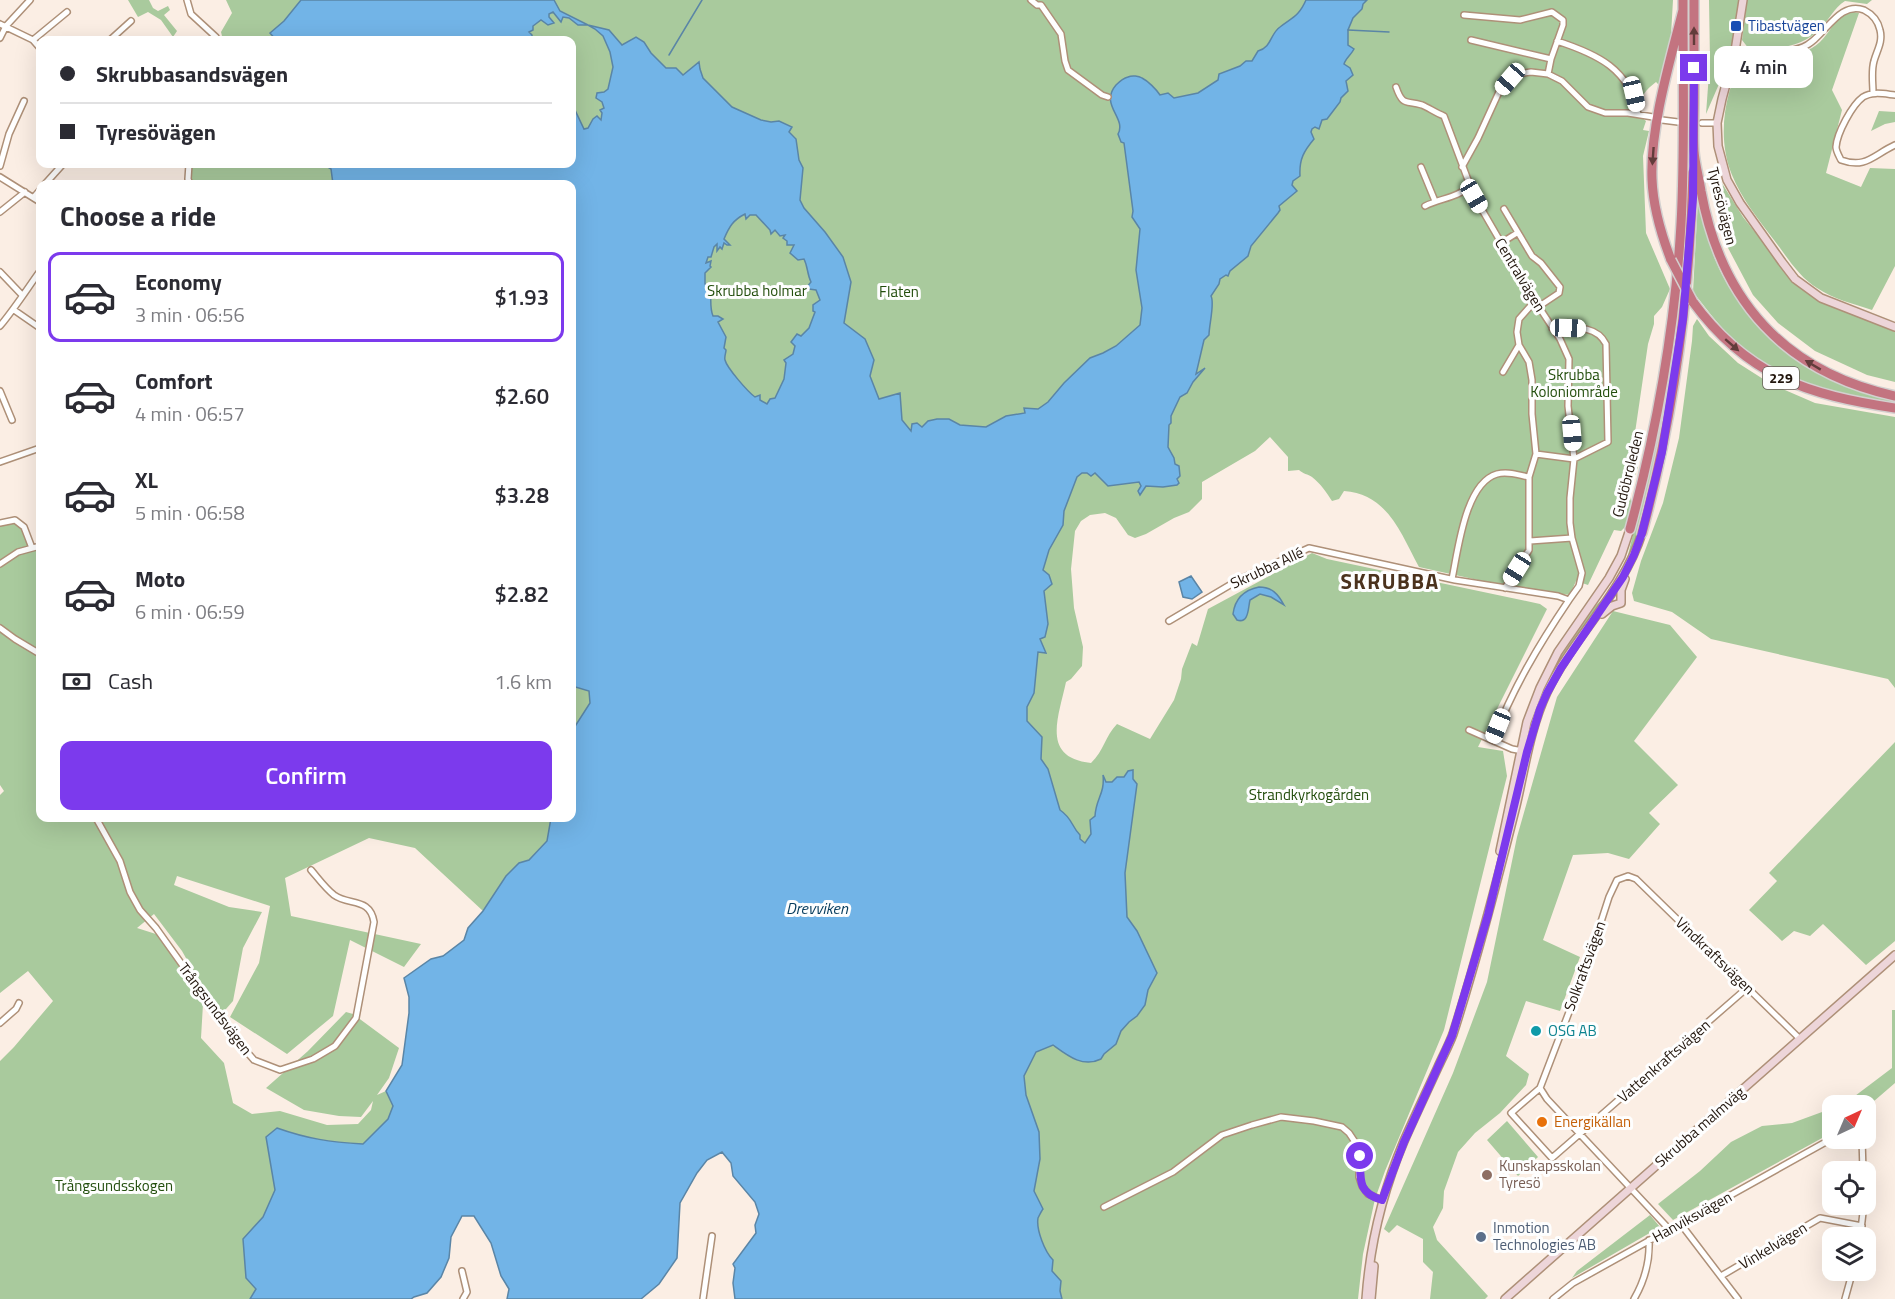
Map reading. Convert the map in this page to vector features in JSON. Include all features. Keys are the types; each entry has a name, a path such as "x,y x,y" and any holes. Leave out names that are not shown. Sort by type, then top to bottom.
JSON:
{"highway":[{"name":"Tyresövägen","path":"1694,0 1694,152 1704,208 1725,270 1751,311 1780,341 1812,364 1846,382 1895,396"},
{"name":"Gudöbroleden","path":"1630,529 1656,422 1666,367 1675,294 1683,169 1683,5"},
{"name":"229","path":"1683,5 1659,113 1653,151 1652,178 1659,228 1671,260 1693,302 1713,327 1739,351 1779,377 1809,390 1895,408"},
{"name":"Gudöbroleden","path":"1642,533 1662,452 1679,352 1689,259 1694,152"}],"main road":[{"path":"1743,0 1735,51 1717,123 1718,146 1727,180 1740,203 1788,271 1804,286 1821,298 1895,327"},
{"name":"Gudöbroleden","path":"1366,1299 1372,1244 1382,1200 1404,1142 1452,1036 1488,915 1524,752 1527,722 1540,688 1558,652 1602,590 1618,562 1630,529"},
{"name":"Gudöbroleden","path":"1524,752 1547,693 1561,668 1611,596 1634,555 1642,533"},
{"path":"1621,603 1621,590 1634,555"},
{"path":"1618,562 1609,587 1611,596 1621,603"},
{"path":"1592,624 1608,609 1621,603"},
{"name":"Skrubba malmväg","path":"1505,1299 1895,955"},
{"name":"Gudöbroleden","path":"1371,1299 1382,1200"}],"street":[{"path":"0,38 3,25 30,0"},
{"path":"187,0 191,14 215,36"},
{"path":"1032,0 1036,5 1041,5 1061,34 1068,70 1108,97"},
{"path":"1735,51 1773,54 1804,46 1816,39 1841,10 1859,7 1874,17 1880,28 1880,46 1874,61 1873,93"},
{"path":"38,36 68,12"},
{"path":"1464,15 1520,20 1552,12 1563,20 1563,25 1548,74"},
{"path":"114,36 131,21"},
{"path":"3,25 36,43"},
{"path":"1471,40 1551,59"},
{"path":"1557,41 1582,49 1616,71 1634,94 1638,114"},
{"path":"1462,167 1499,92 1510,79 1518,74 1531,72 1548,74 1562,81 1588,107 1605,113 1653,117"},
{"name":"Centralvägen","path":"1396,87 1400,97 1407,104 1423,105 1444,116 1470,186 1536,304 1560,339 1569,359 1569,405 1574,459 1570,498 1572,538 1582,573 1579,586 1569,600"},
{"path":"1895,96 1873,93 1863,97 1850,111 1840,132 1836,148 1841,160 1851,164 1862,164 1895,145"},
{"path":"0,166 9,134 24,101"},
{"path":"1662,120 1678,122"},
{"path":"1702,123 1717,123"},
{"path":"1421,167 1435,201"},
{"path":"49,180 59,168"},
{"path":"0,177 34,197 36,195"},
{"path":"1425,206 1456,196 1470,186"},
{"path":"0,212 25,192"},
{"path":"1504,208 1532,256 1541,263 1560,287 1559,293 1536,304 1519,319 1517,332 1519,345 1529,362 1532,380 1532,414 1536,454 1529,477 1529,550 1505,588"},
{"path":"1501,243 1517,233"},
{"path":"0,272 22,295"},
{"path":"0,326 14,310 36,276"},
{"path":"14,310 36,325"},
{"path":"1536,454 1574,459 1608,442 1606,344 1598,333 1590,329 1552,328"},
{"path":"1503,372 1519,345"},
{"path":"0,391 12,420"},
{"path":"0,462 36,449"},
{"path":"1452,579 1466,518 1478,487 1496,474 1510,473 1529,477"},
{"path":"0,523 15,520 24,527 32,548"},
{"path":"1530,541 1572,538"},
{"path":"0,564 18,552 36,547"},
{"name":"Skrubba Allé","path":"1168,621 1240,579 1309,548 1452,579 1558,596 1569,600"},
{"path":"1493,740 1516,687 1539,644 1569,600"},
{"path":"0,628 36,652"},
{"path":"1469,730 1524,752"},
{"name":"Trångsundsvägen","path":"98,822 120,861 130,892 140,910 156,928 233,1036 254,1060 280,1070 313,1059 334,1047 356,1018 375,922 368,908 356,901 335,896 311,870"},
{"name":"Vindkraftsvägen","path":"1628,876 1636,879 1800,1039"},
{"name":"Solkraftsvägen","path":"1540,1088 1587,965 1614,884 1620,878 1628,876"},
{"name":"Vattenkraftsvägen","path":"1540,1088 1511,1113 1552,1158 1747,988"},
{"path":"0,1023 19,1004"},
{"path":"1540,1088 1547,1099 1669,1228"},
{"path":"1104,1208 1173,1172 1222,1135 1281,1117 1342,1127 1359,1148 1359,1177 1362,1186 1368,1194 1382,1200"},
{"name":"Hanviksvägen","path":"1553,1299 1573,1282 1822,1144"},
{"path":"1862,1226 1863,1215"},
{"name":"Vinkelvägen","path":"1721,1276 1820,1218 1862,1226"},
{"path":"1680,1223 1738,1299"},
{"path":"703,1299 712,1236"},
{"path":"1635,1299 1642,1285 1650,1256 1649,1240"},
{"path":"462,1270 466,1292 463,1299"},
{"path":"1845,1299 1850,1281"}],"green space":[{"path":"128,0 149,0 153,8 158,11 168,6 170,10 164,15 177,31 172,36 161,20 148,12 138,17"},
{"name":"Flaten","path":"226,0 1673,0 1671,35 1659,85 1656,82 1648,89 1642,97 1640,106 1641,117 1646,121 1643,130 1649,131 1643,156 1646,233 1670,289 1662,307 1654,316 1648,344 1631,460 1638,467 1629,492 1632,506 1626,526 1621,531 1614,530 1588,585 1576,581 1570,595 1505,586 1419,567 1399,529 1382,508 1359,494 1344,491 1339,499 1332,501 1312,477 1299,470 1288,471 1288,457 1270,437 1255,451 1202,482 1202,499 1189,512 1146,534 1135,538 1128,535 1116,518 1105,513 1090,515 1081,521 1075,531 1071,569 1074,608 1083,647 1082,666 1066,682 1057,721 1057,733 1059,744 1065,753 1075,759 1091,763 1117,724 1150,739 1174,700 1182,669 1192,643 1197,646 1208,609 1312,553 1327,559 1540,604 1547,609 1478,747 1503,751 1507,776 1444,1030 1375,1199 1363,1254 1358,1299 958,1299 576,196 576,180 190,180 191,168 576,168 576,36 222,36 221,32 232,13"},
{"path":"1709,0 1739,0 1729,61 1706,114 1710,60"},
{"path":"1747,0 1872,0 1867,4 1845,1 1820,29 1796,44 1777,48 1749,49 1742,40"},
{"path":"1848,11 1859,13 1832,90 1842,110 1826,173 1861,187 1870,168 1895,169 1895,266 1872,310 1823,292 1799,272 1756,217 1740,192 1732,175 1724,145 1728,99 1744,55 1784,56 1813,48"},
{"path":"1879,111 1895,112 1895,122 1871,131"},
{"path":"1715,172 1743,217 1797,285 1824,303 1895,332 1895,382 1867,375 1815,351 1778,323 1753,295 1727,246 1716,209"},
{"path":"1698,197 1715,259 1728,285 1745,310 1765,332 1787,352 1812,369 1866,393 1895,399 1895,404 1855,396 1797,379 1762,362 1731,337 1693,292"},
{"path":"1680,292 1682,296 1665,417 1640,528 1628,560 1614,584 1627,559 1662,417"},
{"path":"1697,319 1709,336 1738,363 1771,384 1815,403 1895,417 1895,688 1888,679 1711,639 1672,612 1634,601 1632,593 1641,561 1663,503 1679,438 1693,326"},
{"name":"Trångsundsskogen","path":"15,520 24,527 32,547 36,546 36,822 576,822 576,608 639,621 619,856 547,841 529,860 519,863 506,876 483,911 415,848 369,838 285,878 291,916 421,944 404,967 350,940 333,1016 287,1054 230,1017 259,963 270,906 177,876 174,885 229,907 262,912 243,948 233,1001 219,1017 182,951 154,914 137,928 159,935 179,959 203,1004 201,1038 224,1063 233,1103 252,1114 280,1111 327,1125 358,1124 371,1110 373,1101 361,1117 304,1110 266,1088 308,1051 346,1012 353,1014 399,1048 389,1078 377,1095 386,1091 394,1106 388,1119 363,1144 319,1139 277,1128 308,1299 0,1299 0,1061 53,1001 28,971 0,993 0,795 4,791 0,785 0,523"},
{"path":"1606,597 1601,607 1565,653 1543,690 1577,626"},
{"path":"1613,611 1670,625 1697,657 1634,741 1678,785 1649,813 1660,824 1629,859 1608,853 1573,855 1543,940 1580,957 1560,1011 1526,1001 1506,1056 1529,1074 1526,1085 1458,1152 1444,1191 1443,1208 1433,1227 1437,1240 1488,1296 1485,1299 1430,1299 1433,1272 1423,1262 1423,1239 1397,1225 1389,1233 1384,1229 1453,1073 1487,982 1517,837 1557,697"},
{"path":"1895,742 1895,941 1866,965 1823,924 1810,936 1794,931 1782,941 1749,910 1777,881 1769,873"},
{"path":"1892,1010 1895,1010 1895,1083 1876,1099 1876,1095 1856,1095 1892,1068"},
{"path":"1822,1112 1822,1138 1673,1220 1658,1204 1700,1171 1731,1142 1762,1126 1792,1123"},
{"path":"1507,1121 1538,1157 1518,1176 1487,1140"},
{"path":"1650,1215 1660,1227 1572,1278 1577,1271"}],"water":[{"path":"301,0 554,0 560,11 588,25 578,25 569,18 563,17 561,22 553,12 549,14 549,17 554,23 548,25 541,20 529,32 532,36 273,36 270,33 284,21"},
{"name":"Drevviken","path":"1306,0 1367,0 1353,18 1348,30 1348,45 1354,49 1344,64 1350,68 1353,75 1346,81 1348,91 1327,119 1322,120 1319,129 1315,127 1312,129 1314,139 1303,156 1300,176 1293,181 1292,185 1297,191 1279,206 1280,210 1251,246 1248,256 1230,271 1228,276 1220,279 1211,296 1209,335 1204,340 1196,374 1205,368 1187,393 1180,397 1169,425 1168,447 1175,464 1179,466 1180,476 1177,479 1179,483 1163,487 1146,486 1140,495 1139,482 1108,486 1095,473 1091,476 1082,473 1077,477 1064,511 1063,525 1049,550 1043,570 1049,575 1052,584 1044,591 1048,624 1045,637 1040,639 1046,653 1038,652 1034,693 1027,707 1027,721 1042,737 1041,759 1048,769 1060,810 1070,819 1080,839 1085,843 1091,834 1090,820 1095,816 1103,787 1103,775 1106,782 1112,782 1117,777 1124,777 1128,771 1133,770 1133,779 1137,784 1125,873 1127,917 1137,931 1157,973 1148,990 1145,1005 1121,1031 1116,1044 1101,1059 1088,1062 1076,1060 1053,1045 1036,1052 1024,1076 1026,1095 1039,1132 1040,1159 1034,1191 1043,1209 1038,1218 1038,1228 1044,1246 1053,1260 1052,1271 1061,1281 1062,1299 735,1299 733,1264 756,1233 755,1225 759,1214 755,1202 733,1176 731,1163 722,1152 707,1160 680,1203 677,1258 659,1284 641,1299 507,1299 509,1289 501,1276 491,1243 474,1216 462,1216 451,1237 449,1258 441,1277 427,1293 411,1299 250,1299 256,1289 246,1278 243,1239 263,1217 275,1190 266,1137 277,1128 319,1139 363,1144 388,1119 393,1106 386,1091 402,1065 409,1013 409,997 404,978 431,959 443,956 464,940 468,928 483,911 506,876 519,863 529,860 547,841 550,822 576,822 576,725 590,703 589,691 576,687 576,180 332,180 329,168 576,168 576,112 584,129 588,128 597,116 601,120 600,110 604,108 602,102 596,98 597,93 608,89 613,67 603,36 588,25 609,30 622,45 636,37 644,42 666,68 676,68 683,75 699,62 703,78 732,107 761,120 779,121 792,127 789,132 796,139 799,160 803,168 800,200 843,257 851,282 844,323 865,339 874,360 870,376 879,399 900,393 902,420 911,431 912,424 917,423 922,427 928,421 937,419 949,419 960,425 986,427 1006,416 1025,413 1024,408 1038,409 1048,402 1090,358 1116,346 1140,325 1142,308 1136,270 1140,229 1132,217 1124,143 1121,142 1118,134 1119,122 1110,99 1117,84 1126,78 1135,76 1147,81 1160,95 1168,93 1174,98 1198,93 1218,80 1219,74 1240,66 1246,61 1252,61 1258,51 1266,47 1277,30 1298,13","holes":["745,214 746,219 750,215 756,215 771,234 775,230 780,236 785,235 783,238 787,241 787,245 794,245 790,253 798,260 804,259 811,282 802,293 804,295 809,289 816,290 820,300 813,305 815,312 809,328 801,336 797,334 791,342 795,346 793,354 784,360 786,363 784,379 775,398 770,399 767,404 760,400 760,395 755,397 727,364 724,348 726,337 718,322 723,319 713,316 710,287 705,284 705,273 711,267 711,261 706,263 714,247 717,244 717,251 720,247 722,249 724,243 730,245 724,239 730,227 734,221"]},
{"path":"1191,576 1202,592 1192,599 1183,597 1179,582"},
{"path":"1259,587 1268,588 1274,592 1284,605 1271,597 1260,594 1250,600 1246,618 1241,621 1237,620 1233,614 1238,599 1249,590"}],"waterway":[{"path":"669,55 702,0"},
{"path":"1348,30 1389,32"}],"place":[{"name":"Tibastvägen","path":"1736,26"},
{"name":"OSG AB","path":"1536,1031"},
{"name":"Energikällan","path":"1542,1122"},
{"name":"Kunskapsskolan Tyresö","path":"1487,1175"},
{"name":"Inmotion Technologies AB","path":"1481,1237"}],"district":[{"name":"SKRUBBA","path":"1390,582"}],"route":[{"path":"1360,1156 1359,1177 1362,1186 1368,1194 1382,1200 1404,1142 1452,1036 1488,915 1527,752 1540,709 1561,668 1623,577 1642,533 1662,452 1683,319 1693,198 1694,68"}],"park label":[{"name":"Skrubba holmar","path":"757,291"},
{"name":"Skrubba Koloniområde","path":"1574,384"},
{"name":"Strandkyrkogården","path":"1309,795"}]}
